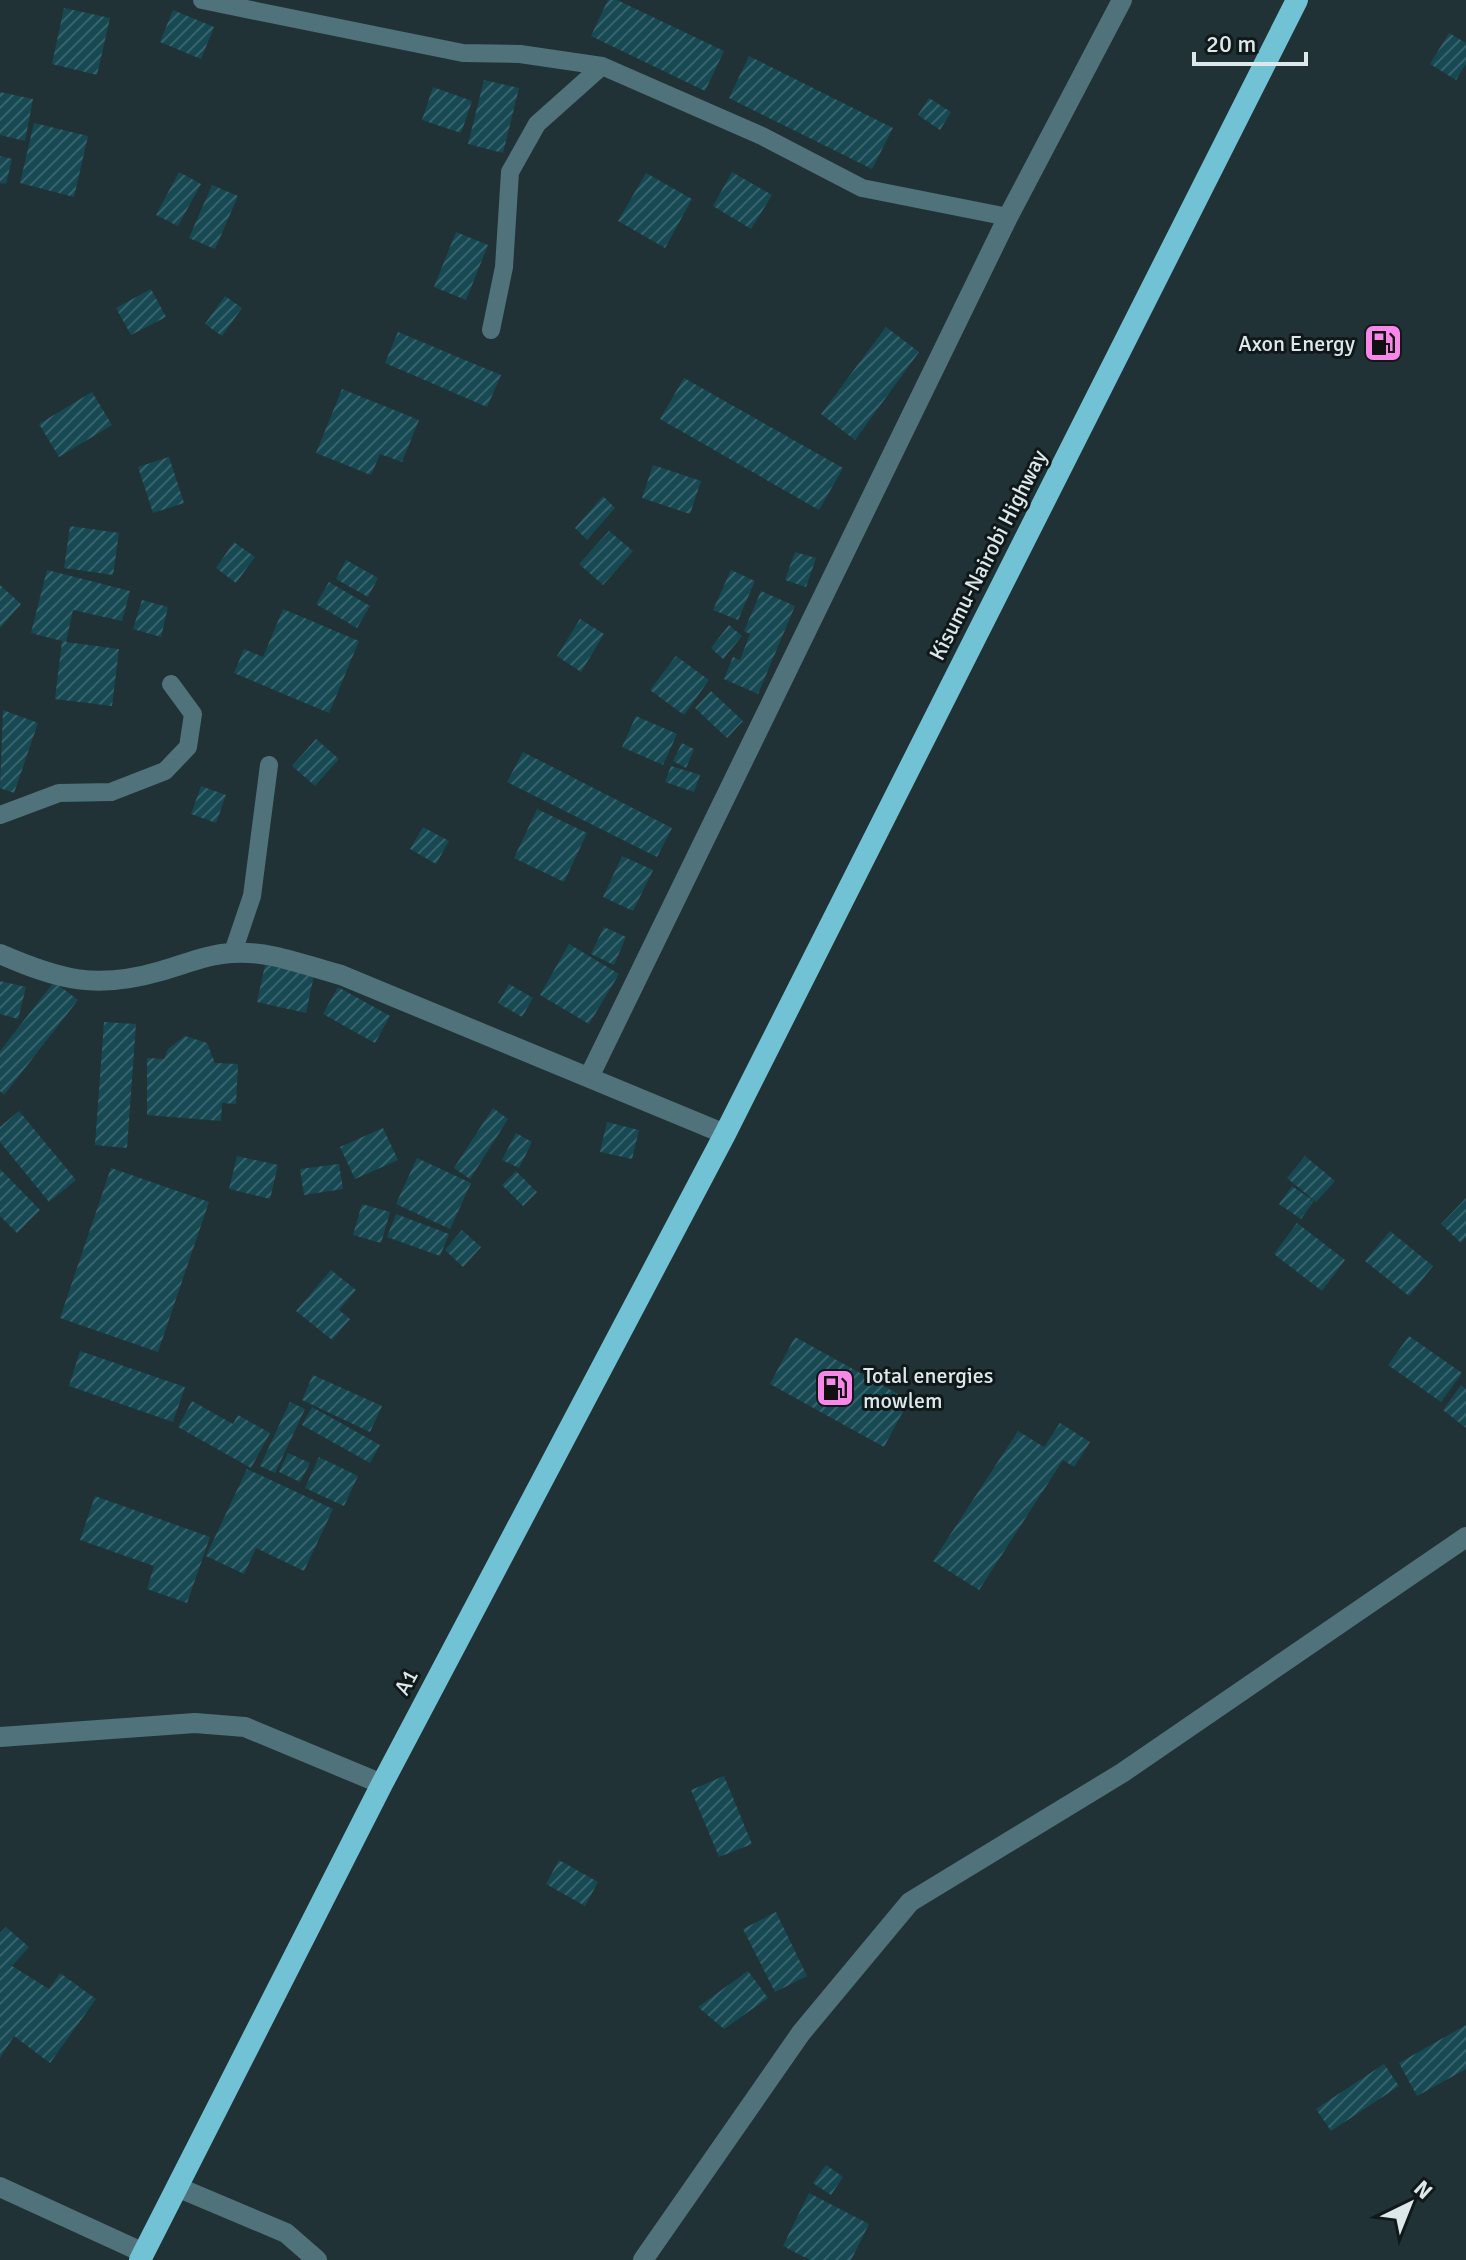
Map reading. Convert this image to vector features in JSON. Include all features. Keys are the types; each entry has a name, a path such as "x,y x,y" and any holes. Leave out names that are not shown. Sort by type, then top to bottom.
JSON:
{"highway":[{"name":"Kisumu-Nairobi Highway","path":"725,1134 1297,0"},
{"name":"A1","path":"142,2256 382,1784 725,1134"}],"street":[{"path":"590,1075 1008,217 1122,0"},
{"path":"0,954 48,974 79,982 105,984 233,952 278,958 341,975 590,1075 725,1134"},
{"path":"643,2260 801,2033 910,1902 1122,1773 1466,1537"},
{"path":"0,1737 195,1723 245,1727 382,1784"},
{"path":"0,2187 142,2256"},
{"path":"177,2187 286,2233 317,2260"}],"lane":[{"path":"202,0 463,53 520,54 602,66 762,136 862,188 1008,217"},
{"path":"491,330 504,267 510,172 537,124 602,66"},
{"path":"0,815 59,793 111,792 165,771 188,747 193,714 171,684"},
{"path":"233,952 252,896 269,765"}],"building":[{"path":"608,0 617,0 724,51 705,91 591,36"},
{"path":"64,8 110,18 97,75 52,64"},
{"path":"173,10 214,27 201,59 160,42"},
{"path":"1449,33 1466,43 1466,64 1456,80 1430,64"},
{"path":"749,56 893,128 872,169 729,98"},
{"path":"484,80 519,88 503,153 468,144"},
{"path":"433,87 472,101 461,133 422,120"},
{"path":"0,92 33,99 25,141 0,135"},
{"path":"929,98 951,112 940,130 918,115"},
{"path":"34,123 88,136 74,197 20,183"},
{"path":"0,156 12,159 6,184 0,183"},
{"path":"179,172 201,184 178,226 156,215"},
{"path":"732,172 772,195 751,229 713,206"},
{"path":"646,173 692,199 665,248 618,221"},
{"path":"212,185 238,196 215,249 189,238"},
{"path":"456,232 488,245 466,300 434,287"},
{"path":"151,289 166,317 131,335 116,308"},
{"path":"225,296 242,308 222,336 205,324"},
{"path":"886,327 919,352 855,440 821,414"},
{"path":"398,332 501,375 487,407 385,363"},
{"path":"684,378 843,468 819,510 660,419"},
{"path":"342,389 419,420 402,462 380,454 371,475 316,453"},
{"path":"92,392 112,425 59,457 39,424"},
{"path":"169,457 184,503 153,513 138,467"},
{"path":"653,465 701,481 690,514 642,498"},
{"path":"603,496 615,508 587,540 575,528"},
{"path":"70,526 119,533 113,575 64,568"},
{"path":"609,531 633,551 603,585 579,564"},
{"path":"234,542 255,557 236,583 216,568"},
{"path":"795,552 816,558 806,587 785,580"},
{"path":"346,560 378,578 368,597 336,579"},
{"path":"47,570 130,591 122,621 73,610 66,642 119,649 112,706 55,699 62,641 31,633"},
{"path":"731,570 755,581 738,620 713,610"},
{"path":"329,582 370,606 357,628 316,604"},
{"path":"0,585 21,604 0,628"},
{"path":"761,591 795,606 758,694 724,679 733,657 740,660 750,634 744,631"},
{"path":"142,600 168,607 161,637 133,629"},
{"path":"283,609 359,641 329,713 234,673 244,649 263,657"},
{"path":"580,619 604,634 581,672 557,656"},
{"path":"729,625 742,636 723,659 711,648"},
{"path":"676,656 709,680 684,715 650,690"},
{"path":"711,691 743,721 727,738 695,708"},
{"path":"3,710 38,723 14,793 0,788"},
{"path":"636,716 677,734 663,765 622,747"},
{"path":"316,739 339,759 315,786 292,766"},
{"path":"682,743 694,749 686,768 673,761"},
{"path":"523,752 672,828 657,857 507,782"},
{"path":"671,766 700,775 694,792 665,782"},
{"path":"201,786 226,795 216,823 191,814"},
{"path":"537,809 587,833 564,882 514,858"},
{"path":"423,827 449,841 436,864 410,849"},
{"path":"622,856 653,870 633,911 603,897"},
{"path":"604,927 626,937 614,965 591,954"},
{"path":"569,944 619,974 589,1024 540,995"},
{"path":"265,965 314,975 306,1013 257,1002"},
{"path":"0,981 26,987 18,1019 0,1014"},
{"path":"54,982 78,1000 4,1095 0,1091 0,1051"},
{"path":"509,984 533,998 522,1017 498,1003"},
{"path":"338,987 390,1016 375,1043 323,1014"},
{"path":"104,1022 136,1024 127,1148 95,1145"},
{"path":"185,1036 207,1043 215,1063 238,1064 236,1104 222,1103 221,1121 147,1115 147,1058 164,1059 168,1049"},
{"path":"493,1108 508,1119 470,1179 454,1168"},
{"path":"19,1111 76,1180 49,1202 0,1142 0,1127"},
{"path":"607,1122 639,1130 632,1159 600,1152"},
{"path":"383,1128 398,1160 355,1179 340,1147"},
{"path":"516,1133 532,1142 519,1168 502,1160"},
{"path":"237,1156 278,1165 270,1199 229,1189"},
{"path":"1305,1156 1335,1181 1316,1202 1287,1178"},
{"path":"417,1158 471,1183 450,1229 396,1204"},
{"path":"339,1164 343,1189 304,1195 300,1169"},
{"path":"111,1168 209,1202 158,1352 60,1318"},
{"path":"0,1169 40,1210 17,1233 0,1216"},
{"path":"516,1171 537,1192 523,1206 502,1185"},
{"path":"1292,1186 1314,1201 1301,1219 1279,1204"},
{"path":"1466,1198 1466,1237 1461,1243 1441,1224"},
{"path":"362,1204 390,1212 381,1243 353,1235"},
{"path":"396,1214 449,1234 440,1256 387,1237"},
{"path":"1297,1223 1345,1260 1322,1291 1274,1254"},
{"path":"462,1230 481,1247 463,1267 445,1250"},
{"path":"1390,1231 1433,1266 1409,1296 1365,1261"},
{"path":"331,1270 356,1290 339,1310 350,1319 332,1340 296,1311"},
{"path":"1409,1336 1462,1373 1441,1402 1388,1365"},
{"path":"795,1337 909,1400 884,1447 770,1384"},
{"path":"80,1351 185,1387 173,1422 69,1386"},
{"path":"313,1375 382,1406 370,1432 302,1400"},
{"path":"1461,1385 1466,1389 1466,1428 1443,1410"},
{"path":"192,1401 233,1424 238,1415 270,1433 251,1468 178,1427"},
{"path":"290,1402 305,1409 275,1473 260,1466"},
{"path":"312,1407 380,1445 370,1463 302,1425"},
{"path":"1060,1423 1090,1442 1074,1467 1063,1460 979,1590 933,1561 1018,1431 1044,1447"},
{"path":"288,1453 310,1463 300,1482 279,1472"},
{"path":"319,1457 358,1476 344,1506 305,1488"},
{"path":"247,1469 333,1509 304,1571 256,1548 244,1574 206,1556"},
{"path":"95,1496 210,1537 187,1603 147,1589 154,1566 80,1540"},
{"path":"724,1776 752,1844 719,1857 691,1790"},
{"path":"559,1860 598,1882 585,1906 546,1884"},
{"path":"776,1912 807,1976 775,1992 743,1929"},
{"path":"6,1927 29,1947 12,1966 49,1989 60,1973 96,1999 50,2063 14,2036 0,2058 0,1933"},
{"path":"748,1971 768,1998 724,2029 698,2007"},
{"path":"1466,2025 1466,2069 1417,2096 1399,2063"},
{"path":"1384,2064 1399,2086 1331,2131 1316,2109"},
{"path":"826,2165 843,2177 831,2195 813,2183"},
{"path":"809,2193 869,2224 851,2260 810,2260 783,2246"}],"place":[{"name":"Axon Energy","path":"1383,343"},
{"name":"Total energies mowlem","path":"835,1388"}]}
